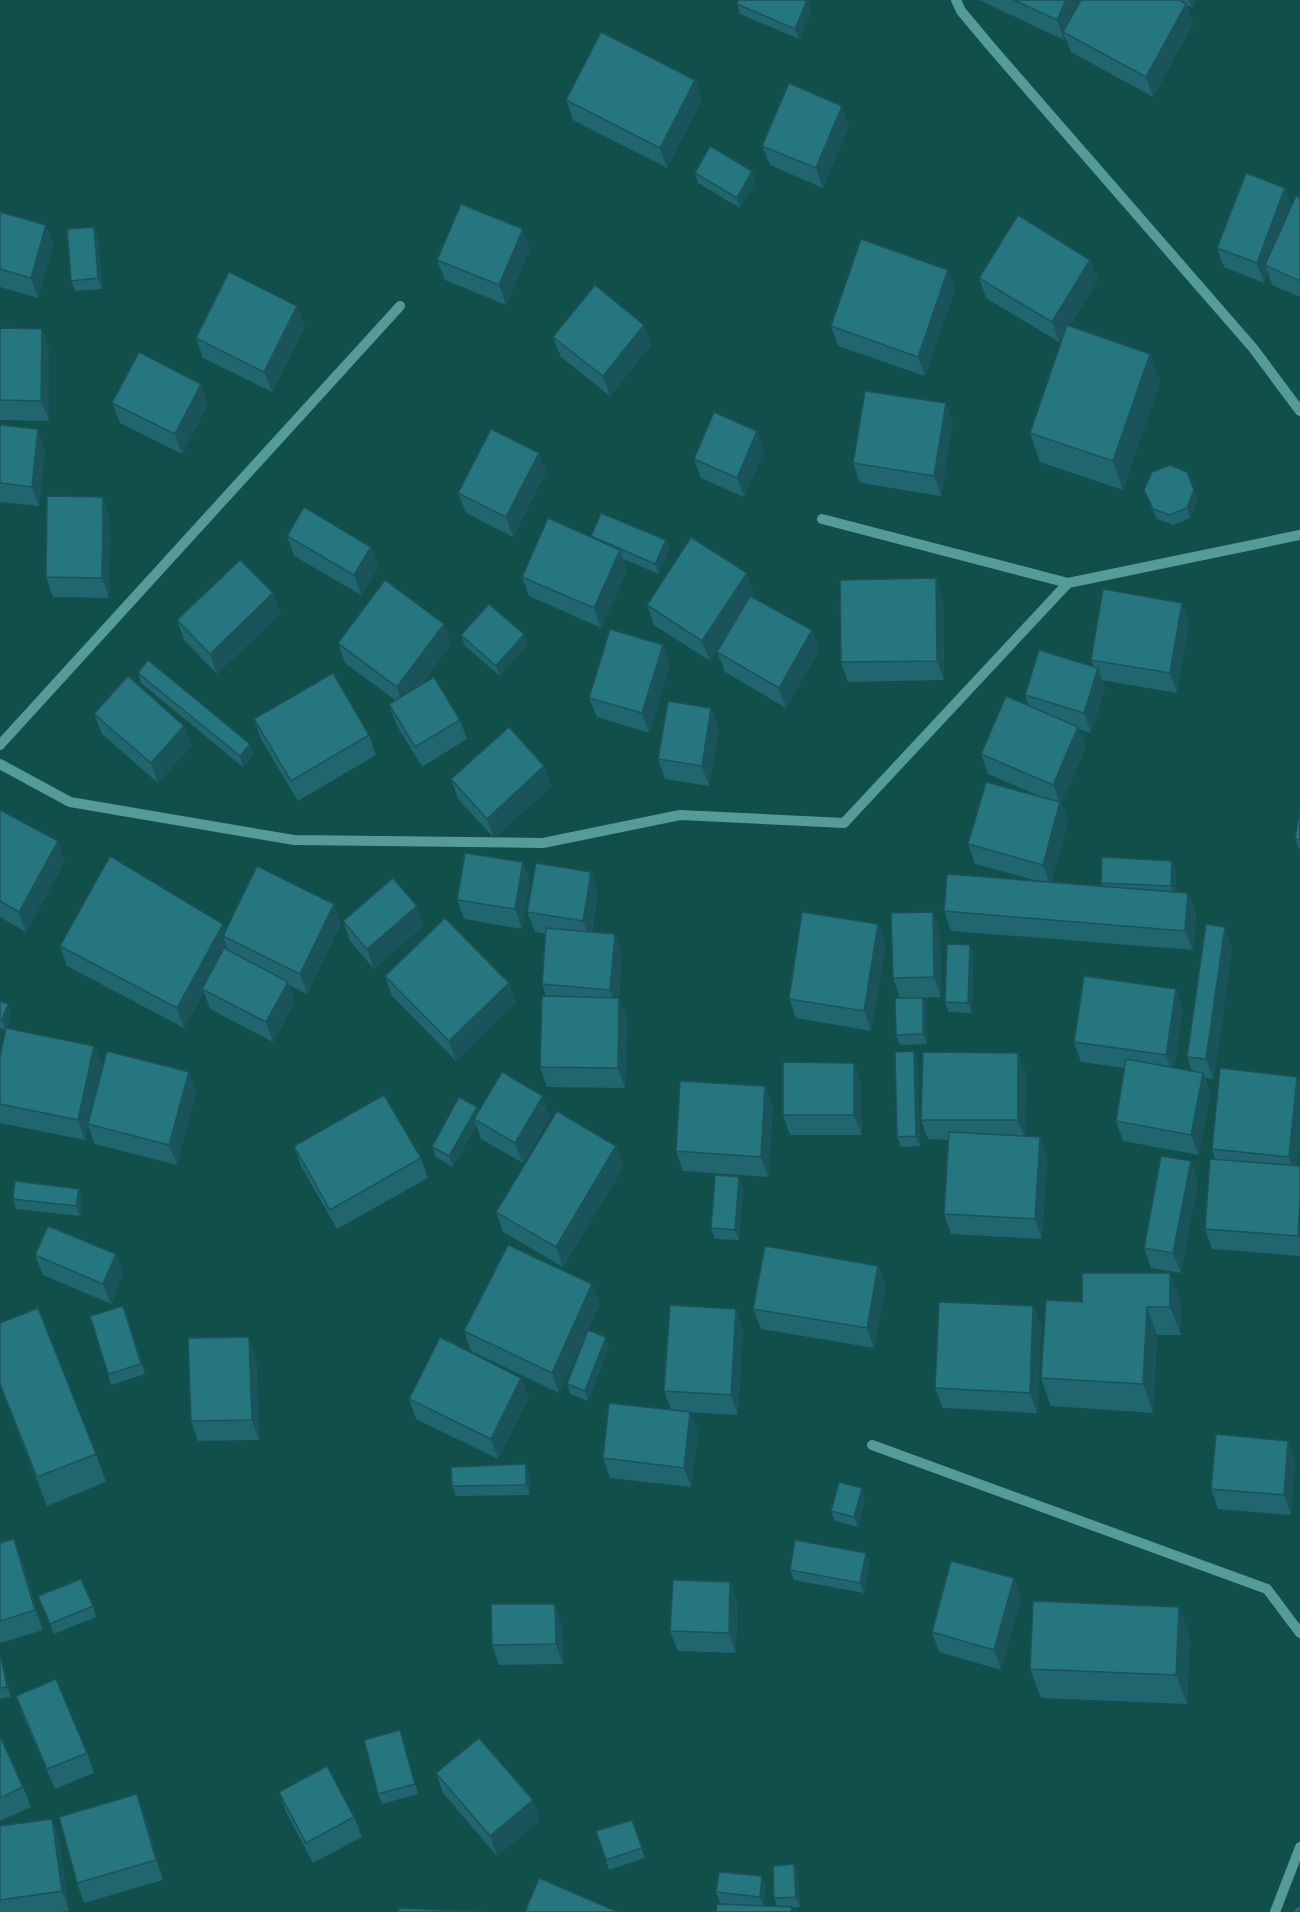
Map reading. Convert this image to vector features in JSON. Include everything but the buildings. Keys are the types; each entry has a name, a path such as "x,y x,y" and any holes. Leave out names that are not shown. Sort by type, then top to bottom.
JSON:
{"street":[{"path":"956,0 961,11 992,48 1253,348 1300,411"},
{"path":"0,745 400,306"},
{"path":"822,519 1068,583 1300,535"},
{"path":"0,764 70,802 294,840 543,843 680,815 844,823 1068,583"},
{"path":"872,1445 1267,1590 1300,1633"},
{"path":"1275,1912 1300,1847"}]}
